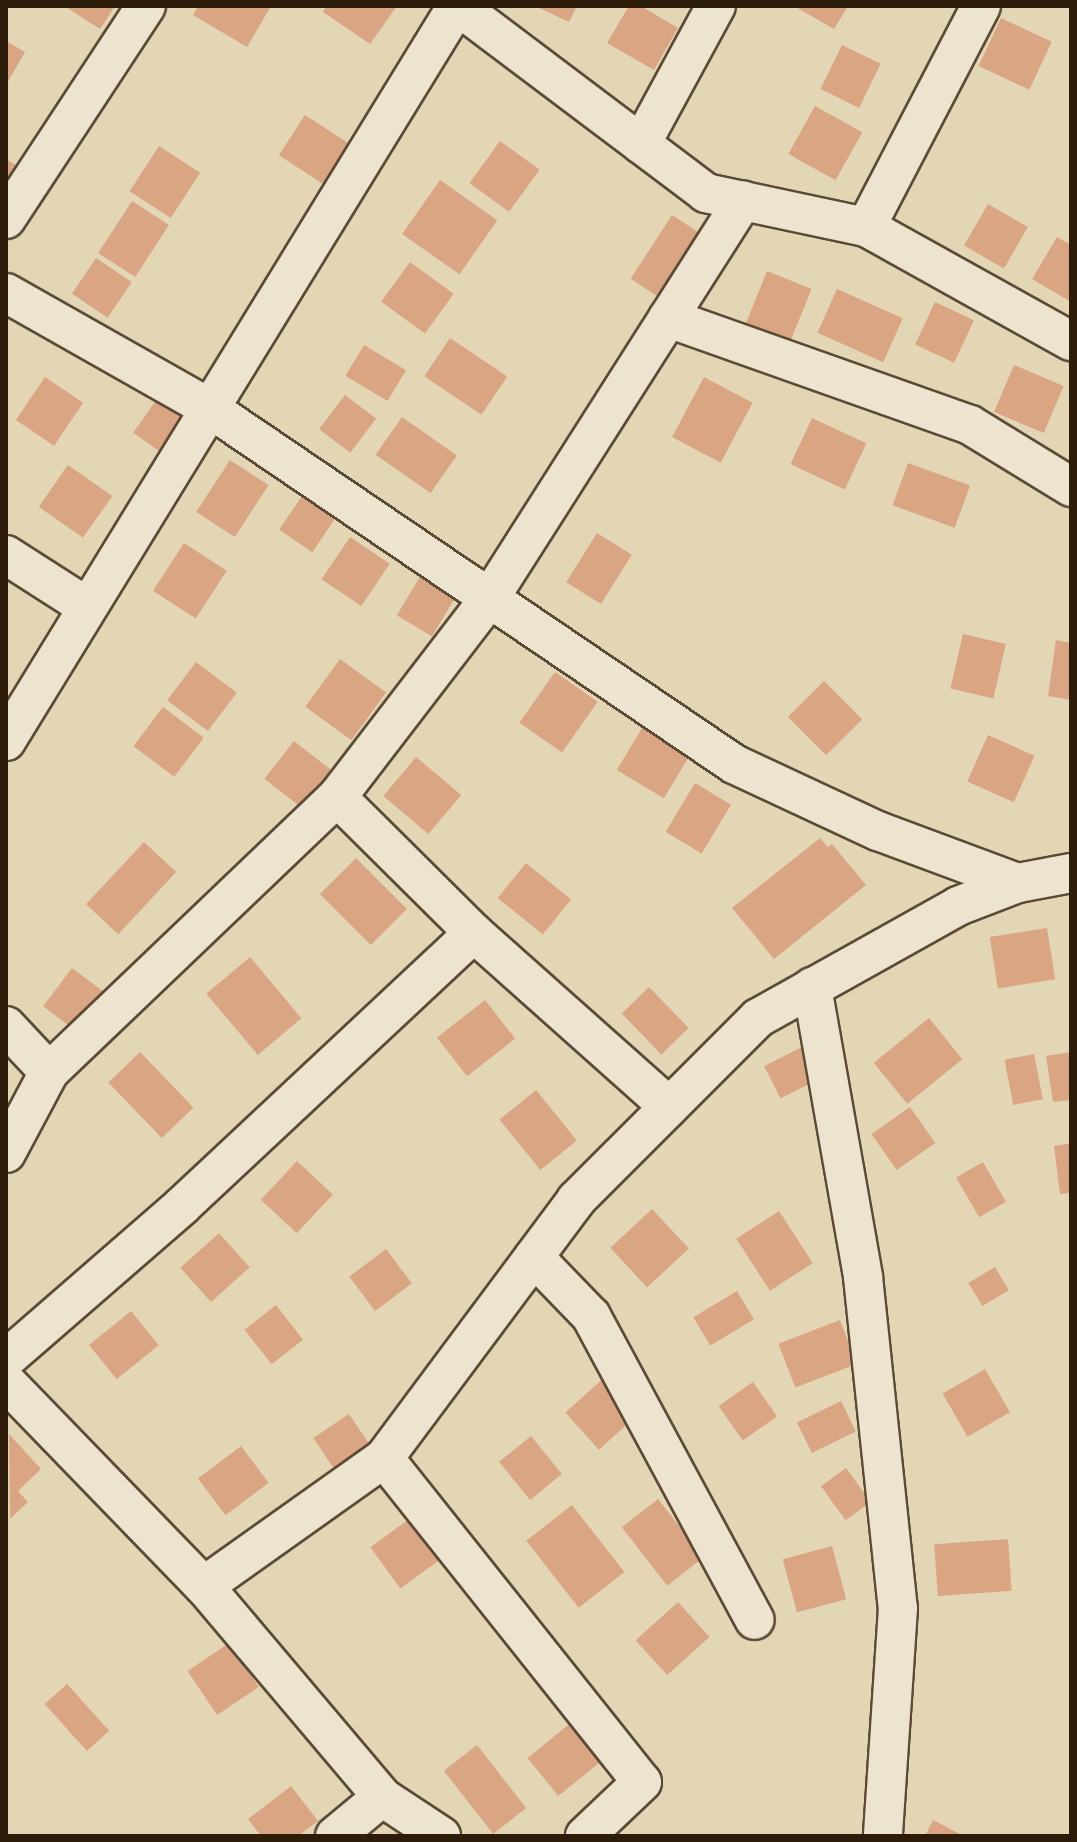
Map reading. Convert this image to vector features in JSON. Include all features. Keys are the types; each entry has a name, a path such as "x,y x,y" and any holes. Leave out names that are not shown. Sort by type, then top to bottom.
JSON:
{"street":[{"path":"6,219 146,6"},
{"path":"6,741 458,6 706,193 866,227 1071,341"},
{"path":"641,144 716,6"},
{"path":"866,227 981,6"},
{"path":"6,1153 49,1072 337,797 491,596 743,201"},
{"path":"6,293 209,408 491,596 734,764 878,831 1018,883"},
{"path":"668,318 970,425 1071,487"},
{"path":"6,555 87,607"},
{"path":"337,797 474,933 669,1107"},
{"path":"204,1586 384,1458 576,1200 758,1018 958,906 1018,883 1071,873"},
{"path":"6,1359 183,1205 474,933"},
{"path":"812,987 863,1277 898,1608 883,1836"},
{"path":"6,1026 49,1072"},
{"path":"534,1257 591,1316 755,1620"},
{"path":"6,1382 204,1586 382,1797 441,1836"},
{"path":"384,1458 642,1782 585,1836"},
{"path":"335,1836 382,1797"}],"building":[{"path":"64,6 115,6 100,29"},
{"path":"198,6 271,6 247,47 193,15"},
{"path":"326,6 397,6 370,44 323,12"},
{"path":"535,6 577,6 569,22"},
{"path":"629,6 641,6 678,28 654,70 607,43"},
{"path":"794,6 848,6 834,29"},
{"path":"1001,18 1052,42 1029,90 979,66"},
{"path":"6,41 25,52 6,85"},
{"path":"842,45 881,64 859,108 821,89"},
{"path":"815,106 862,132 836,180 788,154"},
{"path":"305,115 352,145 326,186 279,155"},
{"path":"500,141 540,170 509,212 469,183"},
{"path":"159,146 200,173 171,218 130,191"},
{"path":"6,159 27,172 6,206"},
{"path":"440,180 497,220 459,274 402,234"},
{"path":"132,201 169,225 135,277 98,253"},
{"path":"988,204 1028,227 1004,269 964,246"},
{"path":"672,215 712,241 671,305 631,279"},
{"path":"1057,237 1071,245 1071,302 1032,279"},
{"path":"96,258 132,282 108,318 72,294"},
{"path":"410,262 454,294 425,333 381,302"},
{"path":"767,271 812,289 788,346 744,328"},
{"path":"837,289 903,318 883,362 817,333"},
{"path":"935,302 974,320 954,363 915,345"},
{"path":"450,338 507,377 481,415 424,376"},
{"path":"364,345 406,370 387,401 345,376"},
{"path":"1014,365 1064,386 1044,433 994,412"},
{"path":"45,377 83,403 54,446 16,420"},
{"path":"704,377 753,403 721,463 672,437"},
{"path":"345,395 376,418 350,453 319,429"},
{"path":"159,396 193,420 168,457 133,433"},
{"path":"402,417 457,455 430,493 376,455"},
{"path":"812,418 866,443 845,490 790,464"},
{"path":"230,460 269,485 235,537 196,512"},
{"path":"908,463 970,486 955,528 893,505"},
{"path":"68,465 112,496 83,538 39,507"},
{"path":"306,490 339,512 312,552 279,530"},
{"path":"597,533 632,555 601,604 566,582"},
{"path":"350,537 390,564 361,606 321,579"},
{"path":"184,543 227,571 196,619 153,591"},
{"path":"421,575 456,596 432,636 397,615"},
{"path":"963,634 1006,644 993,698 950,689"},
{"path":"1056,640 1071,643 1071,700 1048,696"},
{"path":"340,659 386,693 351,740 305,707"},
{"path":"196,662 237,693 208,731 167,700"},
{"path":"555,672 598,702 562,753 519,723"},
{"path":"824,681 862,719 826,755 788,717"},
{"path":"163,707 204,738 174,777 134,746"},
{"path":"642,728 689,756 664,798 617,770"},
{"path":"988,735 1035,756 1014,802 967,782"},
{"path":"294,741 338,775 309,813 264,779"},
{"path":"416,757 461,795 428,834 383,796"},
{"path":"695,783 731,805 702,853 666,832"},
{"path":"820,838 828,847 832,844 866,885 774,959 732,908"},
{"path":"144,842 176,872 118,934 86,904"},
{"path":"356,858 407,909 371,945 320,894"},
{"path":"526,863 571,900 543,934 498,898"},
{"path":"1047,928 1055,979 998,988 990,937"},
{"path":"250,957 301,1018 258,1055 206,994"},
{"path":"72,968 104,992 75,1030 43,1006"},
{"path":"649,987 689,1028 661,1054 622,1013"},
{"path":"485,1000 515,1039 467,1076 437,1038"},
{"path":"929,1018 962,1059 907,1104 874,1063"},
{"path":"806,1045 822,1077 780,1098 764,1066"},
{"path":"140,1052 193,1107 162,1138 108,1083"},
{"path":"1071,1052 1071,1100 1053,1102 1046,1056"},
{"path":"1034,1054 1043,1099 1013,1105 1005,1060"},
{"path":"536,1090 577,1141 540,1170 499,1120"},
{"path":"910,1107 935,1143 897,1170 871,1134"},
{"path":"1071,1143 1071,1193 1060,1194 1054,1146"},
{"path":"297,1161 333,1194 297,1233 261,1200"},
{"path":"983,1162 1006,1202 979,1217 956,1178"},
{"path":"652,1209 689,1248 647,1287 610,1248"},
{"path":"779,1211 813,1263 770,1291 736,1239"},
{"path":"219,1233 250,1267 211,1302 180,1268"},
{"path":"386,1249 412,1283 375,1311 349,1277"},
{"path":"995,1267 1009,1290 982,1306 968,1283"},
{"path":"737,1291 754,1319 710,1346 693,1317"},
{"path":"276,1305 303,1340 272,1364 244,1330"},
{"path":"131,1311 159,1345 117,1379 89,1345"},
{"path":"840,1320 857,1364 795,1388 778,1344"},
{"path":"985,1369 1010,1412 968,1437 943,1394"},
{"path":"607,1375 640,1412 599,1450 565,1412"},
{"path":"753,1382 777,1416 743,1440 719,1406"},
{"path":"841,1401 856,1432 812,1453 797,1422"},
{"path":"349,1414 375,1453 340,1477 313,1438"},
{"path":"9,1434 41,1469 18,1491 28,1502 10,1519"},
{"path":"531,1436 562,1474 530,1500 499,1462"},
{"path":"241,1446 269,1483 226,1515 198,1478"},
{"path":"846,1468 871,1502 846,1520 821,1486"},
{"path":"658,1499 704,1557 667,1586 622,1527"},
{"path":"572,1505 624,1572 579,1608 526,1541"},
{"path":"423,1509 453,1550 400,1588 370,1547"},
{"path":"1008,1539 1012,1591 938,1596 934,1544"},
{"path":"832,1546 846,1599 797,1612 783,1559"},
{"path":"678,1602 709,1637 667,1675 636,1640"},
{"path":"229,1643 259,1687 217,1715 188,1671"},
{"path":"67,1684 109,1731 87,1751 45,1704"},
{"path":"578,1717 609,1755 558,1796 527,1758"},
{"path":"477,1745 526,1808 493,1834 444,1771"},
{"path":"291,1786 318,1821 298,1836 261,1836 248,1819"},
{"path":"933,1820 964,1836 925,1836"}]}
